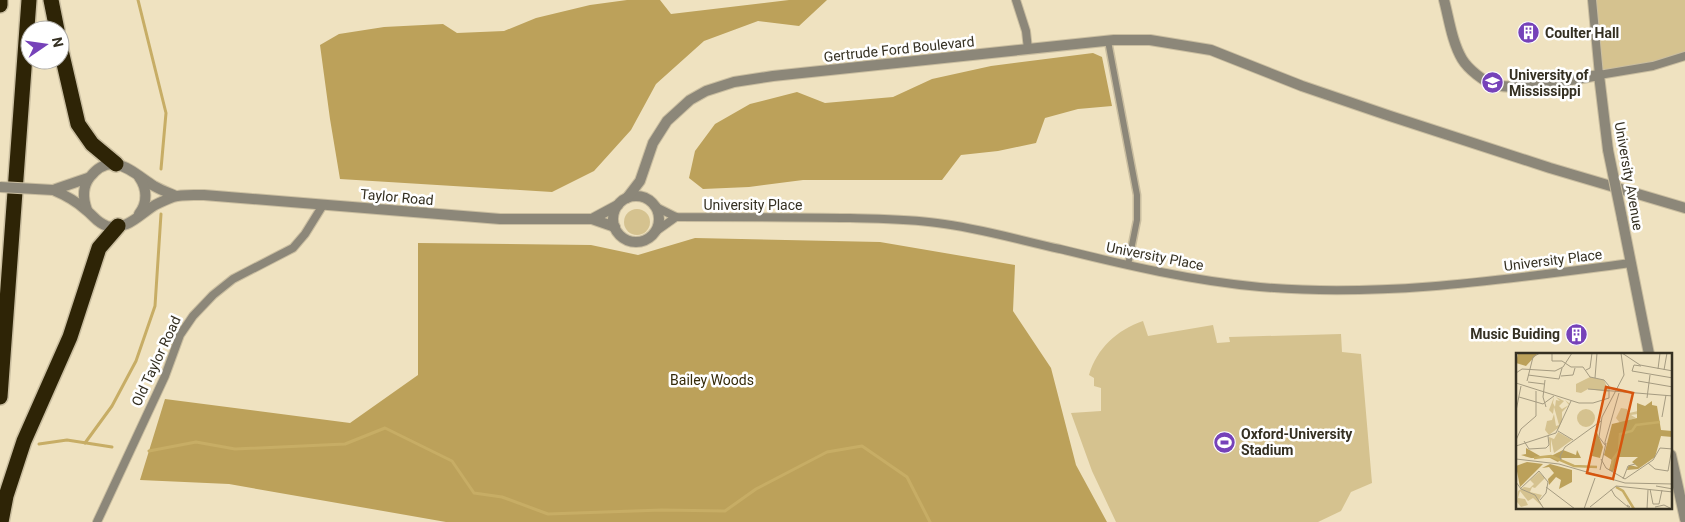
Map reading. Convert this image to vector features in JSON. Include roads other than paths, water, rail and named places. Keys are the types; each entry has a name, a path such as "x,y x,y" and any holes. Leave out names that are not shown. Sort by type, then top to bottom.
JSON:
{"highway":[{"path":"0,0 0,5"},
{"path":"0,396 29,0"},
{"path":"51,0 55,20"},
{"path":"66,70 78,124 92,144 116,164"},
{"path":"1,522 6,496 24,441 70,337 99,248 118,226"}],"street":[{"path":"1016,0 1026,31 1028,49"},
{"path":"1444,0 1462,60 1482,79 1494,85 1521,87 1599,76 1653,66 1685,56"},
{"name":"University Avenue","path":"1592,0 1608,150 1649,353"},
{"name":"Gertrude Ford Boulevard","path":"628,198 640,181 653,143 668,121 690,100 706,91 734,82 1028,49 1108,41 1150,40 1211,50 1302,86 1381,113 1550,168 1685,208"},
{"path":"1108,41 1137,194 1137,220 1128,265"},
{"path":"53,190 88,178 96,170 105,166 116,164 131,169 155,186 176,196"},
{"path":"136,218 142,210 146,191 143,182 137,174"},
{"path":"87,210 84,194 88,178"},
{"path":"640,181 645,198 654,206 659,219 655,232"},
{"path":"0,187 53,190 70,198 87,210 93,218 109,226 128,224 156,205 176,196"},
{"name":"Taylor Road","path":"176,196 204,195 500,219 592,218 615,228"},
{"path":"592,218 628,198 645,198"},
{"name":"Old Taylor Road","path":"97,522 164,376 180,335 193,316 213,295 233,279 293,248 305,234 323,205"},
{"path":"618,205 614,220 615,228 624,238 637,242 650,238 655,232 676,217"},
{"name":"University Place","path":"654,206 676,217 845,218 936,223 986,231 1128,265 1259,287 1382,290 1453,285 1631,263"},
{"path":"1672,460 1685,519"}],"waterway":[{"path":"138,0 166,113 161,169"},
{"path":"85,443 112,406 136,361 155,306 161,214"},
{"path":"149,451 196,442 235,449 345,444 385,428 452,461 474,493 502,497 548,514 662,510 725,511 756,489 827,452 862,446 907,477 930,522"},
{"path":"39,444 67,440 112,447"}],"place":[{"name":"Coulter Hall","path":"1529,33"},
{"name":"University of Mississippi","path":"1493,83"},
{"name":"Music Buiding","path":"1576,334"},
{"name":"Oxford-University Stadium","path":"1225,442"}],"park label":[{"name":"Bailey Woods","path":"712,380"}]}
